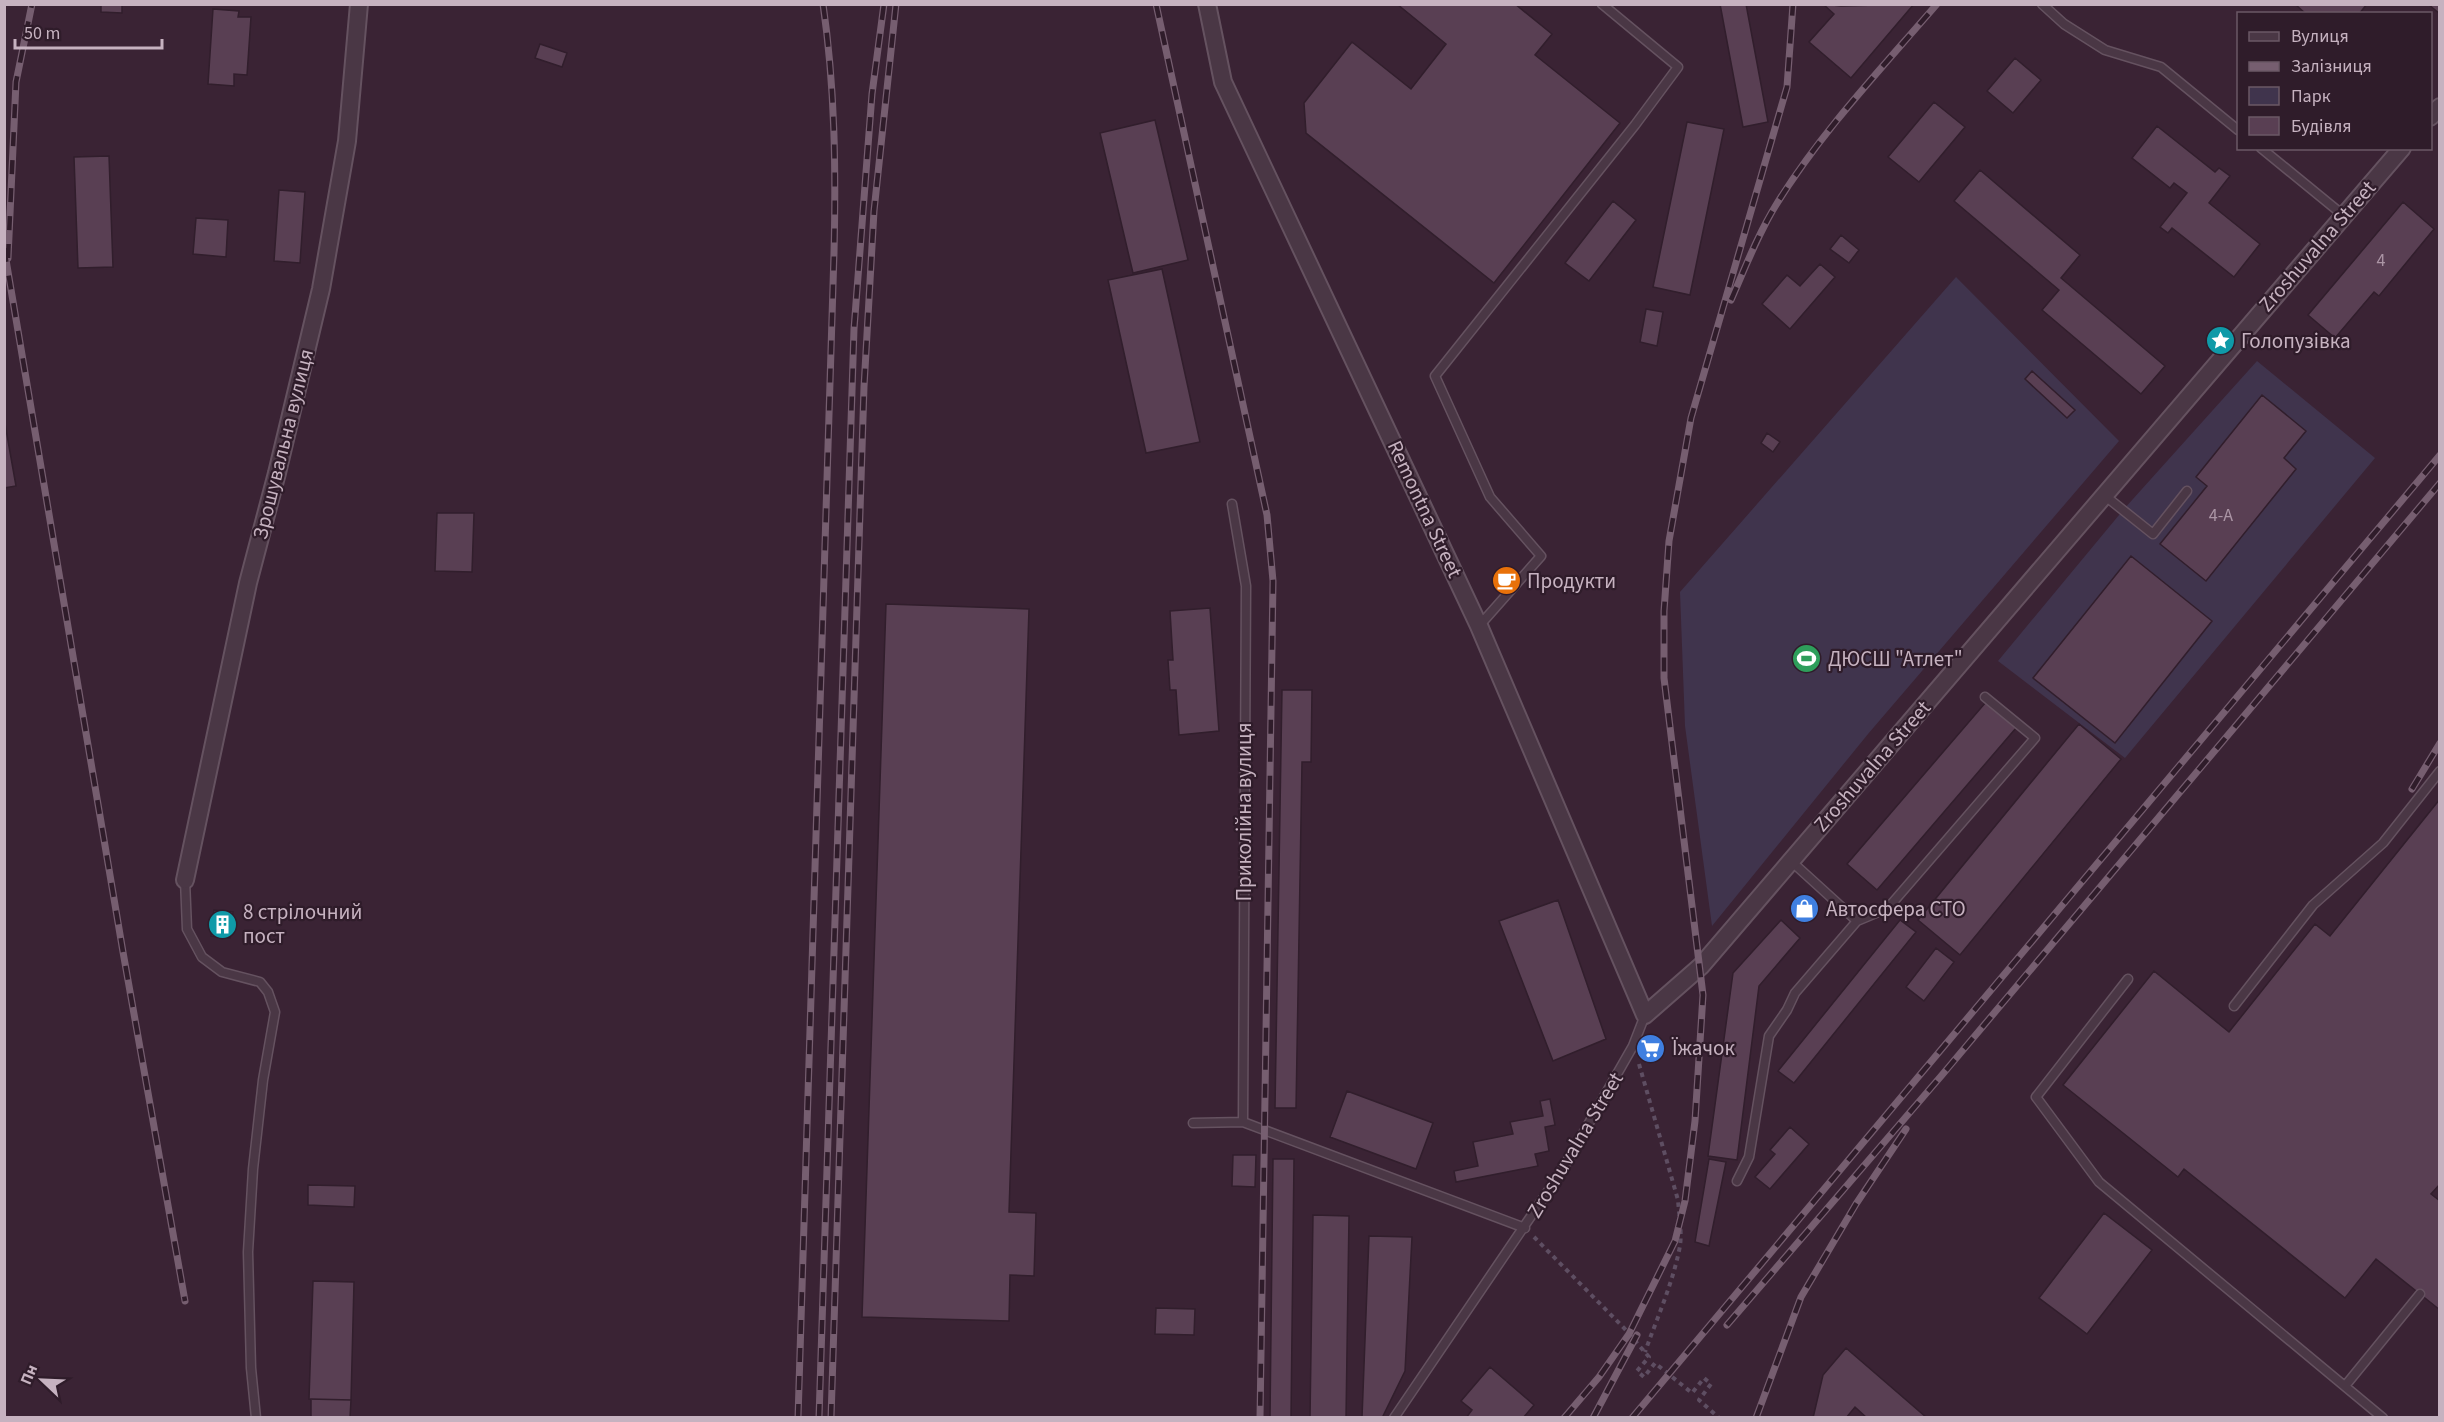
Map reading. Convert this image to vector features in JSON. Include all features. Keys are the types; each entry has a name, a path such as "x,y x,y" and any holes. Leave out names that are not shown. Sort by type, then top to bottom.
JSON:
{"street":[{"name":"Зрошувальна вулиця","path":"185,880 248,583 278,473 321,288 347,141 359,4"},
{"name":"Remontna Street","path":"1207,4 1223,82 1479,626 1645,1016"},
{"name":"Zroshuvalna Street","path":"1645,1016 1701,966 2400,150"}],"lane":[{"path":"1479,626 1541,556 1490,497 1436,376 1635,125 1678,67 1602,4"},
{"path":"2042,4 2064,24 2105,50 2161,67 2237,129"},
{"path":"2263,150 2343,215"},
{"path":"2104,495 2153,534 2187,491"},
{"name":"Приколійна вулиця","path":"1232,504 1246,586 1243,1122"},
{"path":"1737,1181 1749,1157 1769,1036 1787,1010 1795,993 1857,921 1888,908 2035,738 1985,697"},
{"path":"2234,1006 2313,905 2382,843 2439,771"},
{"path":"1791,861 1857,921"},
{"path":"185,880 187,929 202,957 222,972 260,982 268,992 275,1012 263,1080 253,1169 248,1252 251,1368 256,1418"},
{"path":"2128,979 2036,1097 2099,1182 2383,1418"},
{"name":"Zroshuvalna Street","path":"1394,1418 1561,1172 1633,1046 1645,1016"},
{"path":"1193,1123 1243,1122 1525,1228"},
{"path":"2345,1386 2420,1294"}],"path":[{"path":"1633,1046 1678,1200 1680,1223 1680,1245 1669,1286 1644,1352"},
{"path":"1525,1228 1624,1328 1649,1357 1637,1371 1644,1377 1655,1363 1692,1393 1704,1378 1711,1384 1699,1400 1719,1418"}],"green space":[{"name":"ДЮСШ \"Атлет\"","path":"1956,277 2119,441 1868,734 1712,926 1685,726 1680,592"},
{"name":"ДЮСШ \"Атлет\"","path":"2257,361 2375,458 2125,758 1998,661 2124,509"}],"building":[{"path":"101,4 122,4 122,13 101,12"},
{"path":"1397,4 1515,4 1552,34 1535,55 1620,123 1494,283 1306,133 1304,103 1352,42 1411,89 1446,44"},
{"path":"1720,4 1746,4 1768,122 1743,127"},
{"path":"1823,4 1841,6 1914,4 1851,78 1809,42 1834,14"},
{"path":"2295,4 2367,4 2361,12 2304,12"},
{"path":"2428,4 2440,4 2440,14"},
{"path":"213,9 239,11 238,17 251,17 247,75 234,74 234,86 208,84"},
{"path":"540,44 567,53 562,67 535,58"},
{"path":"2015,58 2041,80 2013,113 1987,91"},
{"path":"1934,102 1965,127 1919,182 1888,157"},
{"path":"1155,120 1188,260 1133,273 1100,133"},
{"path":"1687,122 1724,129 1690,295 1653,287"},
{"path":"2157,126 2215,172 2219,168 2230,176 2209,203 2260,244 2234,277 2172,228 2168,233 2160,227 2187,193 2174,183 2170,188 2132,158"},
{"path":"109,156 113,267 78,268 74,157"},
{"path":"1980,170 2080,255 2061,278 2165,366 2141,394 2042,310 2059,290 1954,201"},
{"path":"279,190 305,192 300,263 274,261"},
{"path":"1613,201 1636,220 1589,281 1565,263"},
{"path":"2403,202 2434,229 2379,296 2374,292 2335,338 2308,315"},
{"path":"196,218 228,220 226,257 193,254"},
{"path":"1841,235 1859,250 1849,263 1830,249"},
{"path":"1820,264 1835,277 1790,329 1762,304 1787,275 1800,286"},
{"path":"1162,269 1200,442 1146,453 1108,280"},
{"path":"1646,309 1663,312 1657,346 1640,342"},
{"path":"2032,371 2075,410 2067,418 2025,379"},
{"path":"2262,395 2306,431 2284,458 2296,469 2206,581 2160,544 2207,486 2196,477"},
{"path":"4,418 16,486 4,488"},
{"path":"1767,433 1780,442 1773,452 1761,443"},
{"path":"437,513 474,513 472,572 435,571"},
{"path":"2131,556 2212,621 2115,743 2033,678"},
{"path":"886,604 1029,609 1009,1212 1036,1213 1034,1276 1010,1275 1009,1321 862,1317"},
{"path":"1210,608 1219,731 1179,735 1176,690 1170,690 1168,660 1173,660 1170,611"},
{"path":"1282,690 1312,690 1311,762 1302,762 1296,1108 1275,1108"},
{"path":"1986,702 2016,728 1877,890 1847,864"},
{"path":"2079,724 2121,759 1960,955 1918,920"},
{"path":"2440,799 2440,1184 2431,1194 2440,1201 2440,1310 2376,1259 2345,1298 2184,1169 2178,1177 2063,1085 2154,971 2229,1032 2315,924 2330,936"},
{"path":"1804,896 1819,909 1807,922 1792,909"},
{"path":"1558,900 1606,1039 1553,1061 1499,921"},
{"name":"8 стрілочний пост","path":"214,910 233,912 230,938 211,936"},
{"path":"1781,920 1800,938 1759,986 1737,1160 1708,1156 1733,973"},
{"path":"1900,920 1916,932 1794,1083 1778,1071"},
{"path":"1936,948 1954,962 1924,1001 1906,987"},
{"path":"1347,1091 1433,1123 1416,1169 1330,1137"},
{"path":"1550,1099 1555,1125 1545,1127 1549,1151 1535,1154 1538,1166 1456,1182 1454,1171 1478,1166 1473,1142 1513,1134 1510,1122 1543,1116 1540,1101"},
{"path":"1790,1127 1809,1144 1770,1189 1755,1177 1775,1154 1770,1150"},
{"path":"1233,1155 1256,1155 1255,1187 1232,1186"},
{"path":"1273,1159 1294,1159 1291,1418 1270,1418"},
{"path":"1709,1159 1726,1162 1709,1246 1695,1242"},
{"path":"308,1185 355,1186 354,1207 308,1205"},
{"path":"2104,1213 2152,1250 2087,1334 2039,1298"},
{"path":"1313,1215 1349,1216 1346,1418 1310,1418"},
{"path":"1369,1236 1412,1237 1405,1371 1382,1418 1362,1418"},
{"path":"313,1281 354,1282 351,1400 309,1399"},
{"path":"1156,1308 1195,1309 1194,1335 1155,1334"},
{"path":"1846,1348 1927,1418 1867,1418 1855,1407 1846,1418 1813,1418 1823,1375"},
{"path":"1490,1367 1534,1405 1523,1418 1466,1418 1472,1410 1461,1401"},
{"path":"311,1399 351,1400 350,1418 311,1418"}],"railway":[{"path":"8,258 16,82 32,4"},
{"path":"798,1418 835,222 832,97 823,4"},
{"path":"819,1418 854,329 872,94 884,4"},
{"path":"831,1418 864,387 874,211 896,4"},
{"path":"1156,4 1267,515 1273,581 1260,1418"},
{"path":"1564,1418 1599,1377 1629,1334 1675,1241 1685,1201 1695,1121 1703,995 1664,678 1664,611 1669,541 1691,418 1787,87 1793,4"},
{"path":"1731,300 1763,228 1812,152 1852,101 1937,4"},
{"path":"4,248 123,952 185,1301"},
{"path":"1632,1418 2440,455"},
{"path":"1727,1325 1942,1075 2440,483"},
{"path":"2412,789 2440,743"},
{"path":"1756,1418 1801,1297 1856,1204 1906,1129"},
{"path":"1593,1418 1637,1335"}],"place":[{"name":"Голопузівка","path":"2220,341"},
{"name":"Продукти","path":"1506,581"},
{"name":"ДЮСШ \"Атлет\"","path":"1807,659"},
{"name":"Автосфера СТО","path":"1805,909"},
{"name":"8 стрілочний пост","path":"222,924"},
{"name":"Їжачок","path":"1651,1048"}]}
